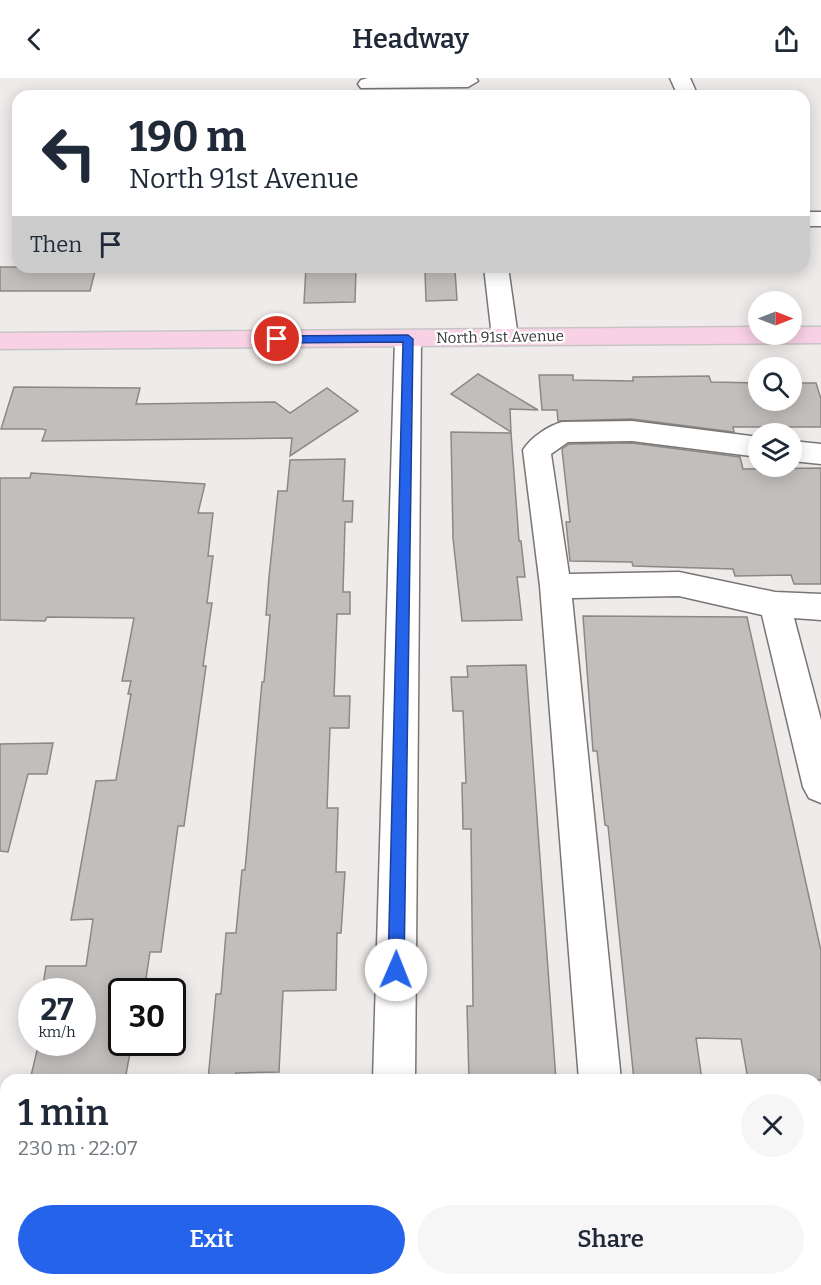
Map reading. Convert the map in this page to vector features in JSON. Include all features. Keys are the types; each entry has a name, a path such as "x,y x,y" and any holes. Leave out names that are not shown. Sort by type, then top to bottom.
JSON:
{"main road":[{"name":"North 91st Avenue","path":"0,341 821,335"}],"street":[{"path":"368,84 468,85"},
{"path":"497,273 505,337"},
{"path":"394,1074 408,339"},
{"path":"599,1074 555,586 537,450 562,432 632,431 748,446"},
{"path":"802,452 821,454"},
{"path":"555,586 679,584 775,605 821,608"},
{"path":"775,605 821,787"}],"building":[{"path":"0,267 12,267 12,273 94,273 90,291 0,291"},
{"path":"306,273 356,273 355,302 304,303"},
{"path":"425,273 455,273 457,300 426,301"},
{"path":"478,374 538,410 510,409 511,432 451,394"},
{"path":"539,375 573,375 573,380 633,381 633,377 709,376 711,382 748,383 748,411 802,411 802,383 816,383 821,399 821,427 802,427 802,423 748,423 748,427 733,427 734,432 632,419 558,421 557,410 542,410"},
{"path":"14,387 140,388 136,404 275,402 290,413 327,388 358,411 290,456 292,438 42,441 46,430 1,429"},
{"path":"451,432 511,433 519,541 521,541 525,577 517,577 522,620 462,621 453,538"},
{"path":"632,443 740,457 743,469 748,469 748,477 802,477 802,468 821,468 821,584 794,584 791,575 735,576 733,569 633,566 632,562 570,561 566,522 570,522 562,449 569,444"},
{"path":"345,459 343,501 353,501 352,522 345,522 343,592 350,592 350,614 337,614 334,696 350,696 349,728 330,728 327,808 338,808 336,872 345,872 341,933 337,933 336,990 283,991 279,1072 209,1074 216,994 221,994 226,933 236,933 242,870 245,870 270,615 266,615 278,491 287,491 290,460"},
{"path":"31,473 205,484 198,513 213,513 208,556 213,556 207,603 212,603 203,666 206,666 184,826 178,826 161,952 150,952 146,978 108,978 108,1056 129,1056 126,1074 31,1074 36,1056 96,1056 96,978 44,978 46,966 86,966 93,919 71,920 96,781 116,780 131,694 128,694 131,681 122,681 134,618 47,617 45,621 0,620 0,478 30,478"},
{"path":"583,616 747,617 821,951 821,1074 747,1074 741,1039 696,1038 701,1074 633,1074 608,826 605,825 597,751 593,751"},
{"path":"526,665 556,1074 469,1074 467,1006 473,1006 471,829 463,829 462,783 466,783 463,711 453,711 451,677 468,677 467,666"},
{"path":"53,743 47,774 28,774 8,852 0,851 0,744"}],"route":[{"path":"277,339 408,339 396,970"}]}
